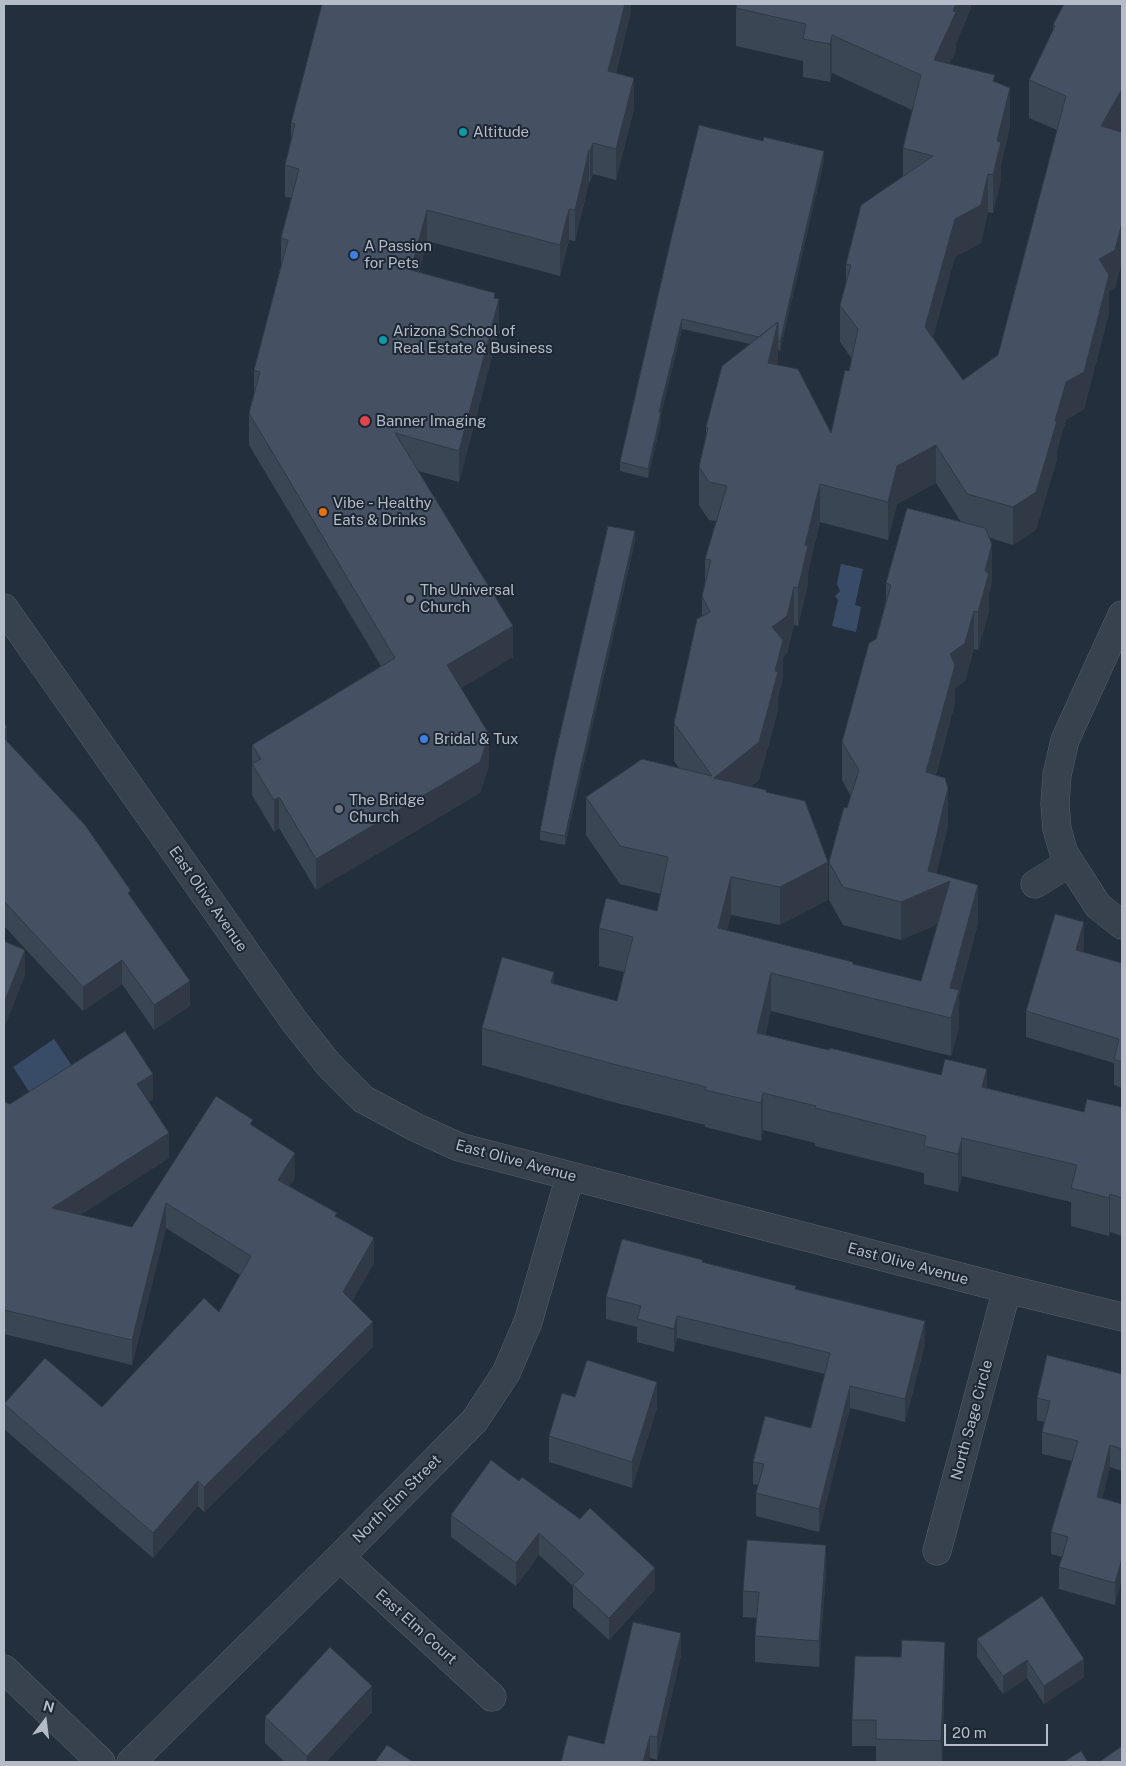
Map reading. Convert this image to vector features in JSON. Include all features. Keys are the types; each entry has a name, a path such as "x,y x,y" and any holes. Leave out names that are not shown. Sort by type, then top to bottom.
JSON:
{"street":[{"name":"East Olive Avenue","path":"4,608 294,1021 329,1065 363,1099 415,1127 459,1146 1122,1318"},
{"path":"1122,615 1065,740 1057,775 1055,804 1057,829 1069,863 1098,906 1122,925"},
{"path":"1035,884 1069,863"},
{"name":"North Elm Street","path":"131,1762 340,1557 475,1420 506,1373 528,1322 570,1176"},
{"name":"North Sage Circle","path":"937,1551 1007,1289"},
{"name":"East Elm Court","path":"340,1557 492,1696"},
{"path":"4,1669 101,1762"}],"water":[{"path":"841,564 863,569 855,605 861,607 856,632 832,626 838,600 835,596 840,591 837,584"},
{"path":"54,1039 72,1066 30,1093 13,1067"}],"building":[{"path":"322,4 625,4 608,71 634,78 616,149 593,143 589,150 575,210 569,209 560,245 427,210 411,270 495,293 494,298 499,299 459,451 395,433 513,626 447,665 489,734 480,762 316,859 279,797 274,800 252,764 261,759 252,745 395,658 249,413 260,372 254,370 288,240 281,238 299,169 285,165 295,124 291,123"},
{"path":"737,4 956,4 953,11 956,12 934,60 995,75 993,81 1010,88 997,141 1001,142 993,175 988,174 981,205 955,219 925,327 963,380 998,355 1066,96 1029,80 1064,4 1122,4 1122,89 1101,126 1122,132 1122,223 1115,250 1099,259 1109,275 1084,372 1066,382 1055,421 1057,421 1036,492 1013,507 967,494 936,445 897,466 888,502 820,484 805,545 808,546 798,588 794,587 787,616 772,627 783,640 775,671 778,672 759,742 714,778 805,801 828,862 780,887 731,877 718,928 921,981 950,881 901,902 843,887 829,862 844,807 847,808 859,770 842,742 869,643 876,639 891,585 886,583 907,508 985,528 992,544 985,571 989,573 978,612 974,611 965,643 950,654 955,665 926,772 945,778 948,788 928,871 978,885 950,988 959,990 951,1018 771,973 757,1033 829,1050 830,1048 941,1075 945,1059 987,1069 982,1087 1084,1112 1087,1099 1122,1107 1122,1198 1110,1194 1109,1198 1071,1188 1077,1165 962,1138 958,1154 924,1146 926,1136 815,1108 816,1106 763,1093 761,1103 705,1090 706,1087 482,1028 502,957 554,972 551,983 617,1001 633,937 599,928 606,898 657,911 668,857 620,846 586,797 642,759 712,776 674,723 697,619 710,612 702,596 711,560 705,559 727,486 709,482 699,467 708,428 706,427 722,366 778,322 768,363 798,369 831,433 845,370 849,371 858,329 840,305 851,265 846,264 861,205 933,156 903,148 921,75 832,35 830,44 803,39 806,24 736,8"},
{"path":"699,125 763,141 764,137 824,151 780,342 778,341 778,322 759,337 682,319 659,412 661,412 648,469 620,462"},
{"path":"608,526 635,531 565,836 540,831 554,760"},
{"path":"4,738 85,825 131,891 128,893 190,981 154,1005 122,960 83,987 4,901"},
{"path":"1055,914 1084,922 1076,950 1122,963 1122,1062 1114,1059 1119,1039 1026,1011"},
{"path":"4,941 25,950 4,1003"},
{"path":"125,1031 153,1074 137,1084 169,1133 52,1208 132,1227 216,1096 253,1120 250,1124 295,1153 278,1180 337,1213 335,1216 374,1238 343,1292 373,1322 204,1487 198,1481 153,1533 4,1404 45,1358 102,1407 204,1298 219,1312 251,1256 166,1203 132,1340 4,1310 4,1102 10,1104"},
{"path":"622,1239 796,1286 795,1289 925,1321 905,1399 850,1386 819,1509 756,1493 764,1464 753,1462 765,1416 811,1428 830,1353 677,1316 674,1329 637,1319 641,1306 606,1297"},
{"path":"1047,1355 1122,1374 1122,1449 1110,1445 1097,1497 1122,1504 1122,1558 1115,1583 1059,1567 1068,1537 1051,1532 1078,1441 1042,1432 1050,1401 1037,1398"},
{"path":"587,1360 657,1382 632,1462 549,1436 562,1393 575,1397"},
{"path":"491,1460 519,1481 522,1477 580,1519 590,1508 655,1568 609,1618 573,1585 584,1574 539,1533 516,1563 451,1515"},
{"path":"747,1540 826,1545 819,1641 755,1636 759,1592 743,1591"},
{"path":"1042,1596 1084,1659 1044,1686 1027,1660 1003,1676 977,1639"},
{"path":"633,1622 681,1633 657,1737 650,1736 643,1762 561,1762 568,1735 604,1744"},
{"path":"902,1640 945,1642 941,1741 876,1739 876,1720 852,1720 855,1656 901,1657"},
{"path":"330,1647 372,1686 307,1756 265,1717"},
{"path":"387,1745 413,1762 375,1762"},
{"path":"1122,1746 1122,1762 1099,1762"},
{"path":"1081,1751 1088,1762 1064,1762"}],"place":[{"name":"Altitude","path":"463,132"},
{"name":"A Passion for Pets","path":"354,255"},
{"name":"Arizona School of Real Estate & Business","path":"383,340"},
{"name":"Banner Imaging","path":"365,421"},
{"name":"Vibe - Healthy Eats & Drinks","path":"323,512"},
{"name":"The Universal Church","path":"410,599"},
{"name":"Bridal & Tux","path":"424,739"},
{"name":"The Bridge Church","path":"339,809"}]}
